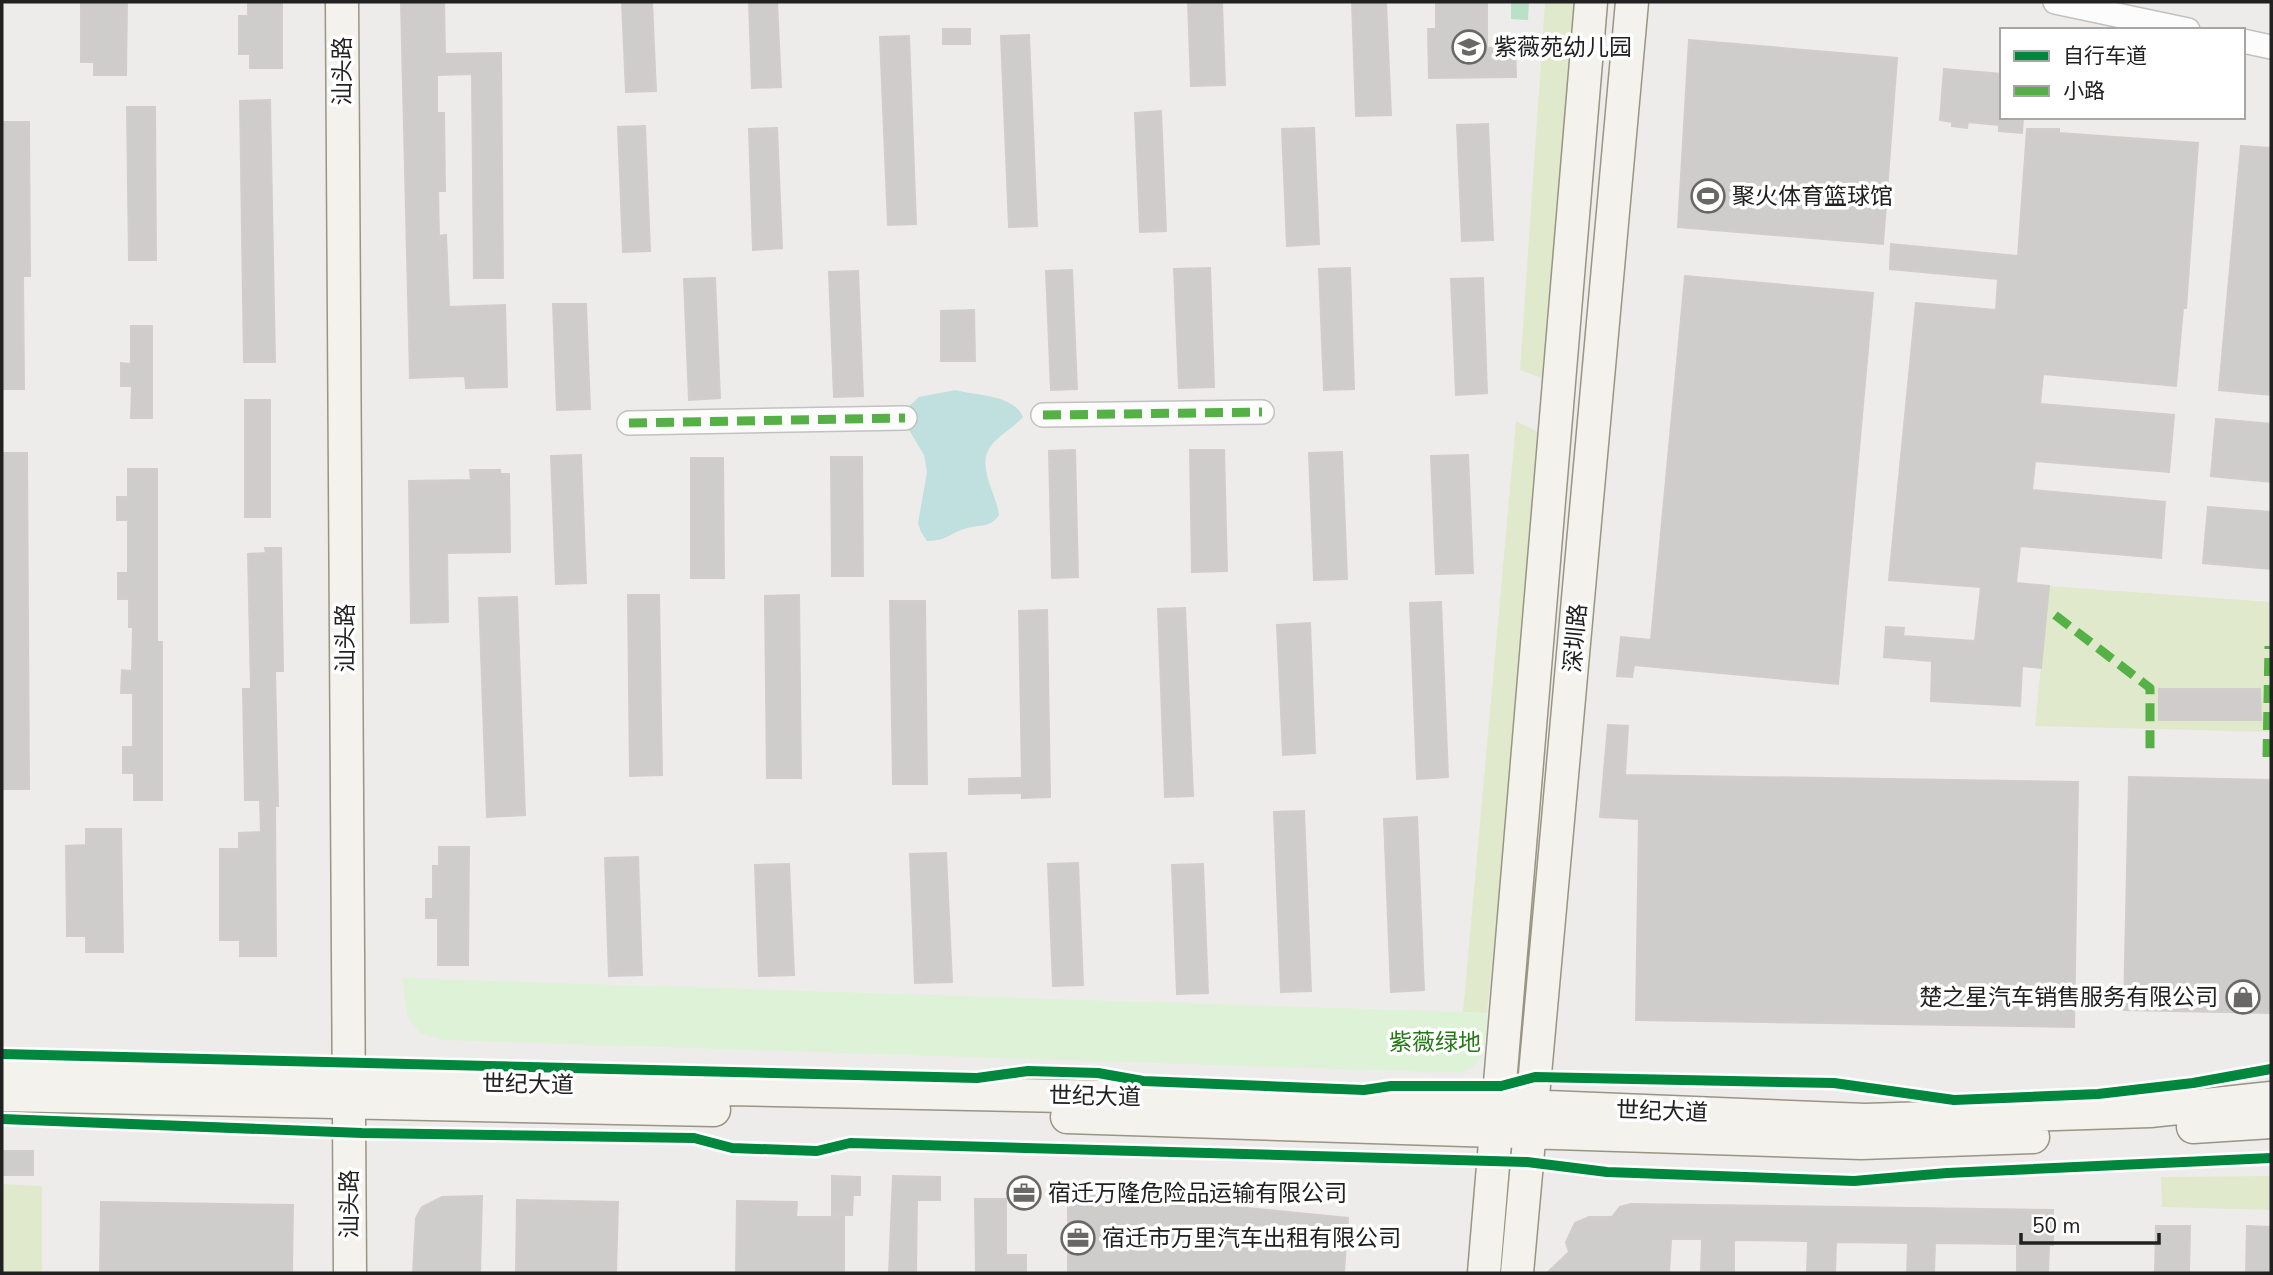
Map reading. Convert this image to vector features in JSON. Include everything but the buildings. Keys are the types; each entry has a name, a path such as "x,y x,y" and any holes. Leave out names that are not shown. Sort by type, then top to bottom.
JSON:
{"street":[{"name":"汕头路","path":"342,2 355,1092 363,1273"},
{"name":"汕头路","path":"350,1273 355,1092 355,2"},
{"name":"深圳路","path":"1484,1273 1591,2"},
{"name":"深圳路","path":"1517,1273 1632,2"},
{"path":"2055,2 2178,28"},
{"path":"2245,41 2271,47"},
{"path":"1043,415 1262,412"},
{"path":"629,423 905,418"},
{"name":"世纪大道","path":"2,1071 355,1092"},
{"name":"世纪大道","path":"2,1095 355,1092 1498,1117 1861,1143 2023,1138 2271,1122"},
{"name":"世纪大道","path":"1531,1119 1865,1120 2150,1111 2271,1098"}],"green space":[{"path":"1511,2 1529,2 1528,20 1511,19"},
{"path":"1545,2 1580,2 1550,381 1520,370"},
{"path":"1516,421 1546,436 1487,1013 1463,1012"},
{"path":"2049,586 2271,602 2271,732 2035,726"},
{"name":"紫薇绿地","path":"402,978 1487,1013 1481,1058 1469,1069 1459,1073 443,1040 420,1033 408,1019"},
{"path":"2271,1176 2271,1210 2162,1207 2161,1177"},
{"path":"2,1184 42,1186 42,1273 2,1273"}],"water":[{"path":"956,390 1003,400 1018,409 1023,417 994,442 988,451 986,469 999,515 987,524 964,529 939,540 927,541 918,523 927,472 924,455 909,430 908,407 919,397"}],"marked path":[{"path":"1043,415 1262,412"},
{"path":"629,423 905,418"},
{"path":"2055,615 2150,688 2150,752"},
{"path":"2267,757 2269,646"}],"cycle path":[{"path":"2,1054 977,1078 1028,1071 1098,1073 1143,1081 1364,1090 1391,1086 1501,1086 1535,1077 1834,1083 1954,1100 2098,1094 2193,1083 2271,1069"},
{"path":"2,1119 362,1133 694,1138 732,1148 817,1151 850,1143 1527,1162 1607,1172 1854,1181 1947,1173 2271,1158"}],"place":[{"name":"紫薇苑幼儿园","path":"1469,47"},
{"name":"聚火体育篮球馆","path":"1708,196"},
{"name":"楚之星汽车销售服务有限公司","path":"2243,997"},
{"name":"宿迁万隆危险品运输有限公司","path":"1024,1193"},
{"name":"宿迁市万里汽车出租有限公司","path":"1078,1238"}]}
